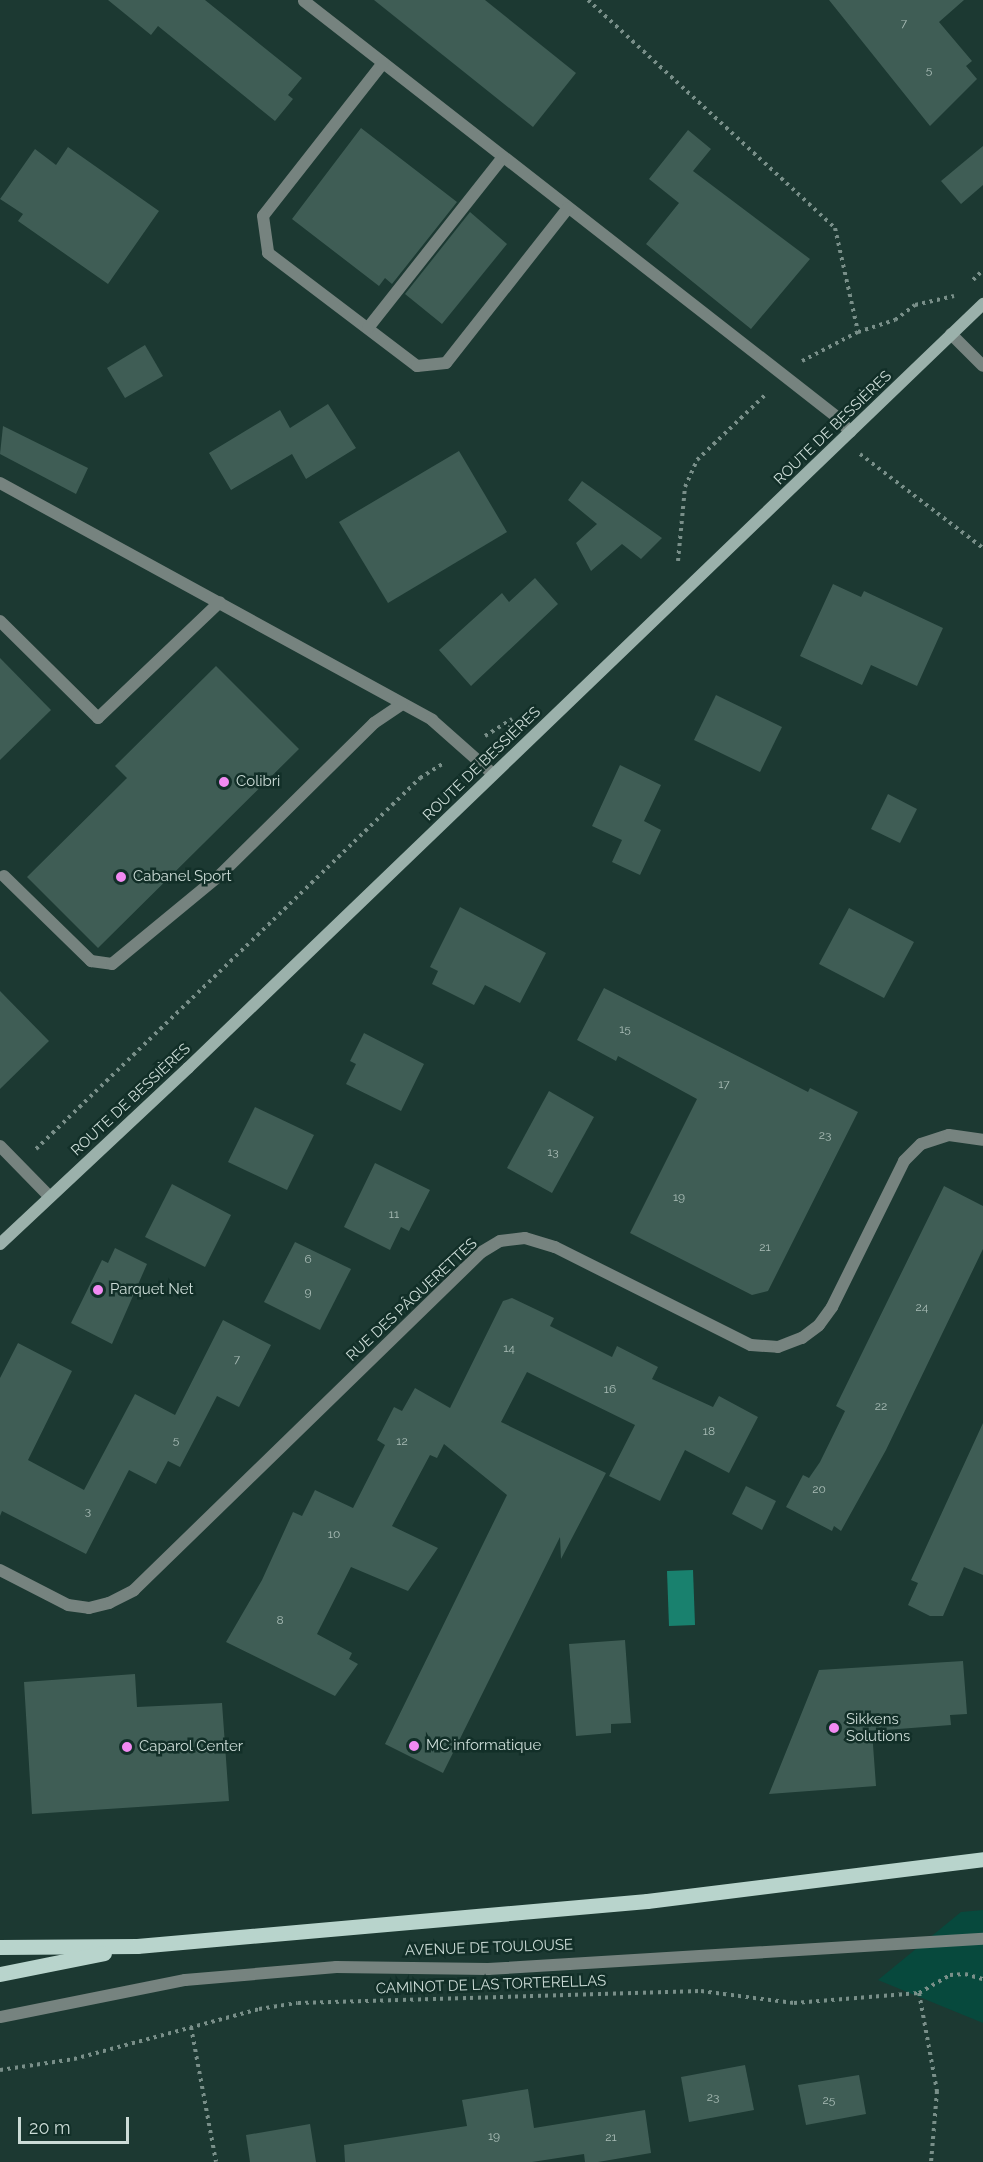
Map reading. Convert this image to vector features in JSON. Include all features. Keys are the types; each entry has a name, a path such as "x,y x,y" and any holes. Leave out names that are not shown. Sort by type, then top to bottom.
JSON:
{"main road":[{"name":"ROUTE DE BESSIÈRES","path":"0,1244 197,1060 983,304"},
{"name":"AVENUE DE TOULOUSE","path":"0,1947 137,1946 647,1901 983,1859"},
{"name":"AVENUE DE TOULOUSE","path":"0,1974 137,1946"}],"street":[{"path":"304,1 837,417 847,435"},
{"path":"383,63 264,216 268,254 417,366 446,363 568,208"},
{"path":"368,328 502,157"},
{"path":"951,334 983,366"},
{"path":"0,483 432,720 467,748 493,774"},
{"path":"0,621 98,718 220,602"},
{"path":"4,876 91,961 112,964 221,874 374,723 402,704"},
{"name":"RUE DES PÂQUERETTES","path":"0,1570 68,1605 89,1608 109,1603 134,1590 480,1253 500,1241 525,1238 555,1247 752,1345 778,1347 802,1338 819,1325 832,1307 904,1161 921,1144 949,1135 983,1140"},
{"path":"0,1146 49,1196"},
{"name":"AVENUE DE TOULOUSE","path":"0,2017 185,1980 313,1969 488,1969 983,1939"}],"path":[{"path":"588,0 836,228 858,332"},
{"path":"970,283 983,270"},
{"path":"671,568 679,560 686,487 697,460 784,376 812,352 858,332 895,320 915,305 957,296 964,289"},
{"path":"847,435 871,466 983,548"},
{"path":"19,1166 420,778 514,718"},
{"name":"CAMINOT DE LAS TORTERELLAS","path":"0,2070 74,2059 260,2009 333,2001 701,1991 794,2003 919,1993 950,1975 983,1979"},
{"path":"919,1993 938,2091 931,2162"},
{"path":"191,2027 216,2162"}],"shaded area":[{"path":"693,1570 695,1625 669,1626 667,1571"},
{"path":"983,1910 983,2023 878,1980 961,1912"}],"building":[{"path":"108,0 205,0 302,78 288,95 293,99 275,121 158,26 151,35"},
{"path":"374,0 485,0 576,73 533,127"},
{"path":"829,0 964,0 939,22 972,61 966,66 977,79 930,126"},
{"path":"361,128 457,202 392,284 385,278 379,286 292,219"},
{"path":"688,130 711,149 693,171 810,259 751,329 646,244 679,203 649,179"},
{"path":"983,146 983,185 961,204 941,181"},
{"path":"68,147 159,211 108,284 18,221 23,214 0,199 35,149 56,165"},
{"path":"470,212 507,244 442,324 405,294"},
{"path":"145,345 163,376 125,398 107,368"},
{"path":"328,404 356,448 306,479 292,454 231,490 209,453 280,410 290,428"},
{"path":"3,426 88,468 76,494 0,454"},
{"path":"459,451 507,532 388,603 339,522"},
{"path":"582,481 662,538 641,559 622,544 591,571 576,543 597,524 568,500"},
{"path":"535,578 558,604 471,686 439,650 502,593 509,602"},
{"path":"833,584 861,597 864,591 943,628 917,686 871,665 862,685 800,656"},
{"path":"0,658 51,710 0,760"},
{"path":"216,666 299,749 98,948 27,877 127,778 115,766"},
{"path":"716,695 782,727 760,772 694,740"},
{"path":"620,765 661,785 644,821 661,830 640,875 612,862 622,840 592,826"},
{"path":"888,794 917,809 900,843 871,829"},
{"path":"460,907 546,953 520,1003 485,985 474,1005 432,984 438,971 430,967"},
{"path":"849,908 914,942 884,998 819,964"},
{"path":"604,988 808,1092 810,1088 858,1112 768,1291 752,1295 630,1233 697,1099 618,1056 616,1061 577,1040"},
{"path":"0,991 49,1041 0,1089"},
{"path":"364,1033 424,1064 401,1111 346,1084 356,1064 350,1061"},
{"path":"549,1091 594,1117 552,1193 507,1168"},
{"path":"255,1107 314,1135 287,1190 228,1162"},
{"path":"375,1163 430,1190 409,1231 401,1227 390,1250 344,1227"},
{"path":"172,1184 231,1215 205,1267 145,1237"},
{"path":"944,1186 983,1206 983,1249 886,1450 841,1531 834,1526 832,1531 786,1507 803,1475 809,1478 820,1462 845,1411 836,1406"},
{"path":"295,1242 351,1269 320,1330 264,1302"},
{"path":"115,1248 147,1264 112,1344 71,1323 102,1260 108,1263"},
{"path":"512,1298 554,1318 550,1326 612,1357 617,1346 658,1367 652,1379 713,1407 719,1396 758,1417 729,1473 685,1450 660,1501 609,1476 635,1425 527,1372 501,1422 606,1473 561,1559 560,1537 443,1773 385,1744 507,1495 444,1444 437,1458 430,1455 392,1526 438,1548 408,1591 351,1567 317,1634 352,1653 349,1659 358,1664 335,1696 226,1642 262,1580 293,1512 302,1516 315,1490 353,1508 385,1445 377,1440 394,1407 402,1411 415,1388 450,1408 503,1301"},
{"path":"223,1320 271,1345 239,1407 217,1396 180,1467 168,1461 156,1484 129,1470 86,1554 2,1511 0,1516 0,1378 18,1343 72,1371 28,1460 84,1490 135,1394 175,1415"},
{"path":"983,1423 983,1575 964,1567 943,1616 930,1616 908,1605 918,1583 911,1580"},
{"path":"746,1486 776,1501 762,1530 732,1514"},
{"path":"625,1640 631,1723 611,1724 611,1733 576,1736 569,1644"},
{"name":"Sikkens Solutions","path":"963,1661 967,1714 950,1715 951,1725 872,1731 876,1786 769,1794 819,1670"},
{"name":"Caparol Center","path":"135,1674 137,1707 222,1703 229,1801 32,1814 24,1682"},
{"path":"745,2065 754,2110 689,2122 681,2077"},
{"path":"859,2075 866,2114 806,2125 798,2085"},
{"path":"528,2089 534,2128 645,2110 651,2153 598,2162 585,2162 584,2154 532,2162 345,2162 344,2145 467,2126 462,2100"},
{"path":"310,2124 316,2162 250,2162 246,2135"}],"place":[{"name":"Colibri","path":"224,782"},
{"name":"Cabanel Sport","path":"121,877"},
{"name":"Parquet Net","path":"98,1290"},
{"name":"Sikkens Solutions","path":"834,1728"},
{"name":"MC informatique","path":"414,1746"},
{"name":"Caparol Center","path":"127,1747"}]}
